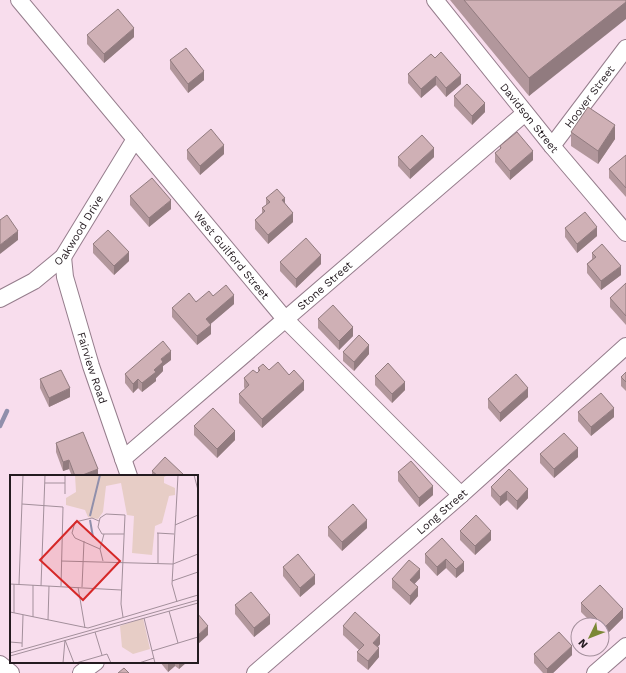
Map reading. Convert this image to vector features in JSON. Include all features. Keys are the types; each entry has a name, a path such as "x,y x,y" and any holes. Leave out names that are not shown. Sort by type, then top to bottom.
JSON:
{"street":[{"name":"West Guilford Street","path":"19,0 285,319 460,495"},
{"name":"Davidson Street","path":"435,0 552,146 626,233"},
{"name":"Hoover Street","path":"552,146 626,48"},
{"name":"Stone Street","path":"123,459 525,112"},
{"name":"Oakwood Drive","path":"0,299 34,281 63,257 135,139"},
{"name":"Fairview Road","path":"63,257 65,277 89,358 129,475"},
{"name":"Long Street","path":"255,673 460,495 626,346"},
{"path":"595,673 626,646"},
{"path":"81,673 95,663"},
{"path":"0,664 11,673"}],"building":[{"path":"464,0 626,0 626,2 529,78"},
{"path":"118,9 134,28 104,54 87,35"},
{"path":"186,48 204,71 188,84 170,60"},
{"path":"441,52 461,75 446,88 436,76 421,89 408,74 431,54 435,58"},
{"path":"467,84 485,103 472,116 454,96"},
{"path":"588,107 615,125 598,151 571,132"},
{"path":"211,129 224,145 200,166 187,150"},
{"path":"517,132 533,151 510,171 495,153 501,148 500,146"},
{"path":"422,135 434,148 410,170 398,157"},
{"path":"626,155 626,188 609,169"},
{"path":"152,178 171,200 149,218 130,196"},
{"path":"277,189 285,198 282,200 293,213 268,235 255,220 265,211 262,208 270,202 266,198"},
{"path":"585,212 597,227 577,244 565,228"},
{"path":"7,215 18,231 0,245 0,220"},
{"path":"108,230 129,252 114,266 93,244"},
{"path":"306,238 321,255 296,279 280,262"},
{"path":"602,244 621,266 601,281 587,264 596,257 592,253"},
{"path":"626,283 626,316 610,298"},
{"path":"226,285 234,295 206,319 211,325 197,336 172,308 189,293 196,302 209,291 213,296"},
{"path":"333,305 353,327 339,341 318,319"},
{"path":"359,335 369,345 354,362 343,352"},
{"path":"163,341 171,351 161,359 163,362 154,370 156,372 142,383 138,379 133,384 125,374"},
{"path":"278,362 289,375 294,370 304,381 262,419 239,394 249,385 244,378 253,370 257,373 260,370 258,368 263,364 269,370"},
{"path":"388,363 405,382 392,394 375,376"},
{"path":"61,370 70,388 49,398 40,379"},
{"path":"626,372 626,382 621,377"},
{"path":"516,374 528,388 500,413 488,399"},
{"path":"601,393 614,408 591,427 578,412"},
{"path":"213,408 235,431 217,449 194,426"},
{"path":"83,432 98,469 83,475 75,475 69,460 63,462 56,443"},
{"path":"564,433 578,448 554,469 540,454"},
{"path":"165,457 184,475 157,475 152,471"},
{"path":"411,461 433,486 419,498 398,472"},
{"path":"509,469 528,489 517,501 507,491 500,497 491,487"},
{"path":"353,504 367,520 342,542 328,527"},
{"path":"476,515 491,531 475,546 460,531"},
{"path":"442,538 464,562 456,569 446,559 437,567 425,554"},
{"path":"298,554 315,575 300,588 283,567"},
{"path":"409,560 420,569 410,580 418,587 410,596 392,579"},
{"path":"600,585 623,609 610,622 610,617 595,617 581,603"},
{"path":"251,592 270,615 254,628 235,605"},
{"path":"355,612 380,635 373,643 379,648 368,661 357,652 364,645 343,626"},
{"path":"198,614 208,626 198,635"},
{"path":"559,632 570,644 570,648 547,669 534,654"},
{"path":"124,668 129,673 118,673"}],"waterway":[{"path":"0,426 7,411"}]}
